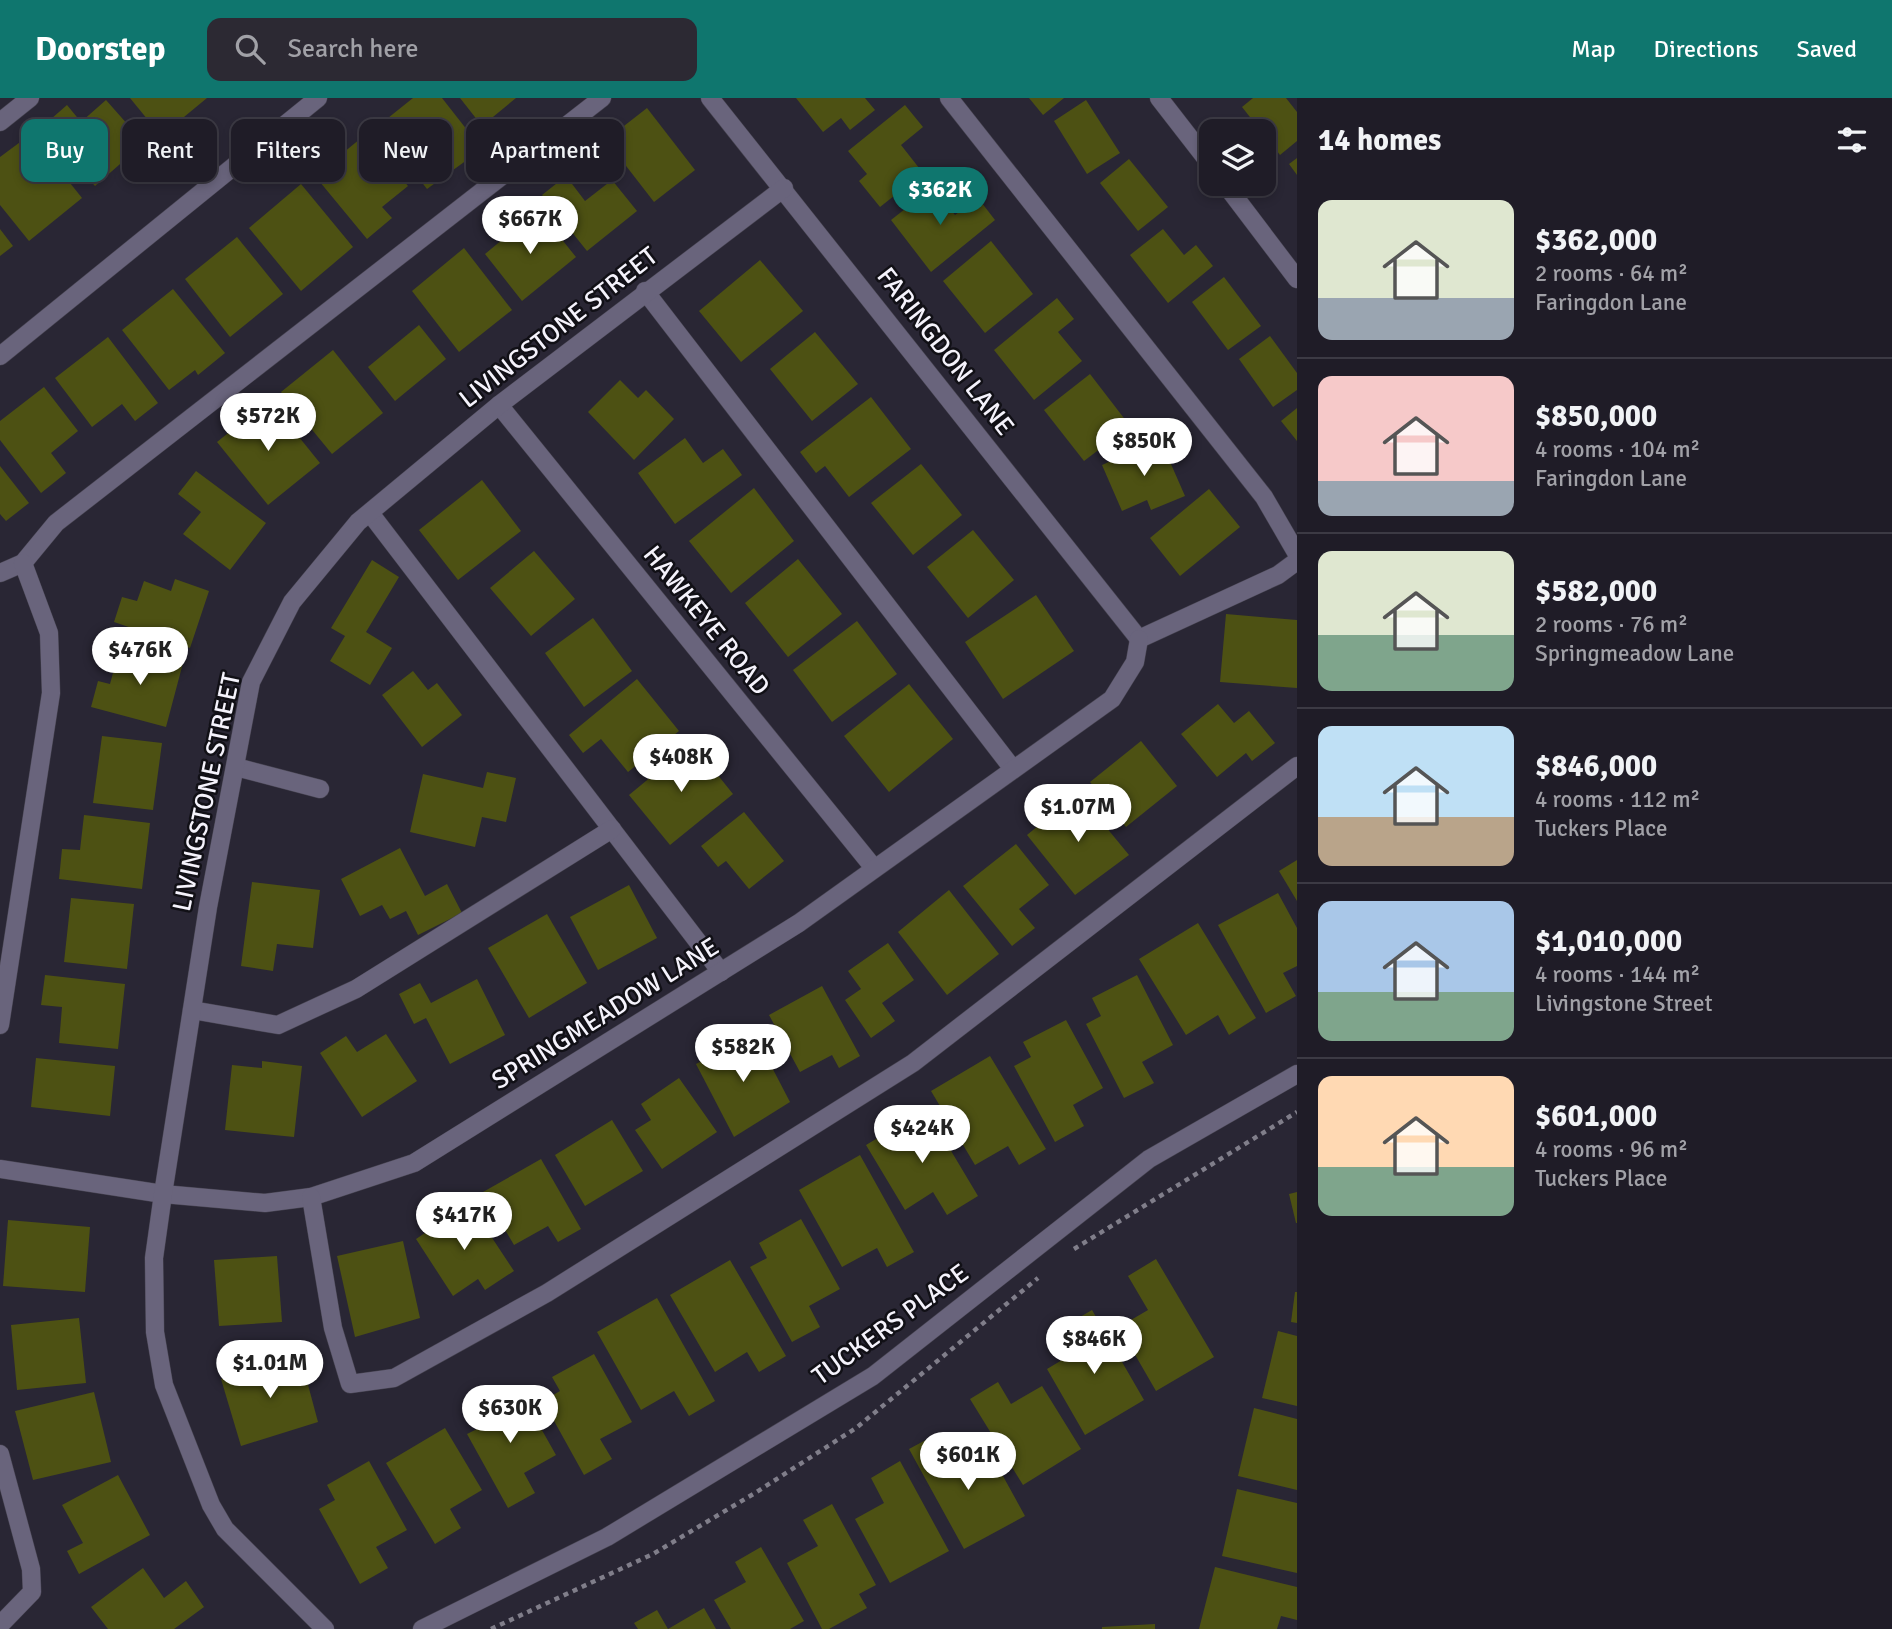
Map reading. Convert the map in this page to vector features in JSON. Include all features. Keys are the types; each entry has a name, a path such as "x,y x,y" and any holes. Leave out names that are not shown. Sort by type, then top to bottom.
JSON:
{"street":[{"path":"0,122 30,98"},
{"path":"0,356 318,98"},
{"path":"0,573 23,563 56,523 602,98"},
{"name":"FARINGDON LANE","path":"709,98 1139,639"},
{"path":"949,98 1264,497 1297,554"},
{"path":"1159,98 1199,150"},
{"name":"LIVINGSTONE STREET","path":"325,1629 225,1529 211,1505 164,1385 155,1332 154,1258 163,1194 192,1010 251,682 292,602 370,513 499,405 783,188"},
{"path":"1234,196 1297,279"},
{"path":"645,291 1013,769"},
{"name":"HAWKEYE ROAD","path":"499,405 874,869"},
{"path":"370,513 721,972"},
{"path":"1139,639 1278,575 1297,561"},
{"path":"0,1025 51,693 48,633 23,563"},
{"name":"SPRINGMEADOW LANE","path":"0,1169 163,1194 265,1203 311,1197 414,1163 799,923 1112,699 1135,662 1139,639"},
{"path":"311,1197 333,1328 350,1384 394,1378 547,1293 913,1063 1297,766"},
{"path":"236,767 320,789"},
{"path":"192,1010 278,1025 356,989 612,829"},
{"name":"TUCKERS PLACE","path":"422,1629 607,1538 873,1376 1149,1159 1297,1074"},
{"path":"0,1454 31,1569 32,1592 0,1625"}],"building":[{"path":"130,98 207,98 182,119 147,119"},
{"path":"413,98 442,98 466,129 466,161 452,171 452,119 387,119"},
{"path":"460,98 516,98 490,119 476,119"},
{"path":"796,98 865,98 875,110 850,130 841,118 823,132"},
{"path":"1029,98 1064,98 1043,115"},
{"path":"1253,98 1286,98 1297,112 1297,141 1280,155 1276,150 1276,119 1252,119 1242,107"},
{"path":"106,100 123,119 122,162 108,175 108,119 84,119"},
{"path":"1086,100 1120,153 1087,174 1054,121"},
{"path":"67,105 79,119 51,119"},
{"path":"905,105 923,127 901,145 923,173 880,207 859,181 867,174 848,151"},
{"path":"647,108 695,170 654,202 624,163 624,126"},
{"path":"359,140 359,182 405,182 408,186 382,207 392,218 367,239 320,182 345,182 345,151"},
{"path":"21,141 21,182 69,182 82,198 29,241 0,205 0,157"},
{"path":"1297,158 1297,175 1289,164"},
{"path":"1129,159 1168,207 1138,231 1100,183"},
{"path":"422,182 437,182 427,189"},
{"path":"558,182 571,182 585,201 609,182 614,182 637,211 587,251 542,195"},
{"path":"301,184 353,247 301,291 249,228"},
{"path":"933,187 955,215 978,198 995,220 931,272 891,220"},
{"path":"538,210 576,257 522,301 485,254"},
{"path":"0,229 13,246 0,256"},
{"path":"1163,229 1184,255 1196,245 1213,266 1168,303 1130,255"},
{"path":"237,237 283,294 230,337 185,279"},
{"path":"991,241 1033,294 985,333 943,281"},
{"path":"464,248 512,310 459,352 412,291"},
{"path":"760,260 803,311 741,362 699,311"},
{"path":"1224,277 1261,326 1228,350 1192,302"},
{"path":"173,289 225,353 198,375 195,370 169,390 122,330"},
{"path":"1057,298 1074,319 1058,332 1082,361 1034,400 994,350"},
{"path":"419,325 446,359 395,401 368,367"},
{"path":"815,332 858,384 812,421 770,369"},
{"path":"1270,336 1297,373 1297,390 1273,407 1239,359"},
{"path":"108,337 158,403 135,421 122,404 92,427 55,378"},
{"path":"333,350 383,413 332,454 281,392"},
{"path":"1090,374 1130,426 1084,461 1044,410"},
{"path":"620,380 638,398 646,390 674,419 634,460 588,412"},
{"path":"44,387 78,431 51,453 66,473 41,493 0,440 0,421"},
{"path":"871,397 911,449 849,497 825,466 816,473 800,452"},
{"path":"269,400 320,463 268,505 217,442"},
{"path":"1297,408 1297,441 1281,421"},
{"path":"685,438 703,463 723,449 742,475 675,524 638,473"},
{"path":"1160,439 1185,496 1151,510 1147,500 1122,511 1102,465"},
{"path":"921,464 962,515 913,555 871,503"},
{"path":"0,466 29,503 6,521 0,514"},
{"path":"196,471 266,523 230,570 183,534 201,512 178,494"},
{"path":"482,480 521,531 458,580 419,530"},
{"path":"754,488 794,541 731,593 689,541"},
{"path":"1209,489 1240,527 1180,576 1150,538"},
{"path":"973,530 1014,580 968,618 927,567"},
{"path":"534,551 575,599 531,636 490,588"},
{"path":"798,559 842,614 788,657 745,603"},
{"path":"372,560 399,577 366,632 392,648 370,685 330,661 345,636 331,628"},
{"path":"175,579 209,591 190,648 114,622 122,597 137,601 144,581 171,591"},
{"path":"1036,595 1074,651 1003,699 965,642"},
{"path":"1226,614 1297,620 1297,688 1220,682"},
{"path":"593,618 632,671 584,707 545,653"},
{"path":"857,621 897,674 832,722 793,670"},
{"path":"120,647 183,663 166,727 91,707 98,681 110,684"},
{"path":"413,671 428,690 437,683 462,715 422,747 382,695"},
{"path":"637,679 679,731 628,772 601,739 583,753 569,735"},
{"path":"909,684 953,739 889,792 844,736"},
{"path":"1218,704 1234,723 1249,711 1275,743 1252,761 1246,753 1217,777 1181,734"},
{"path":"102,736 162,743 153,810 93,803"},
{"path":"1141,741 1177,786 1126,827 1090,782"},
{"path":"692,743 733,794 670,845 629,795"},
{"path":"487,772 516,778 506,822 482,817 475,847 410,832 423,774 483,788"},
{"path":"1078,793 1129,855 1075,895 1027,835"},
{"path":"744,812 784,861 749,889 726,861 718,867 701,846"},
{"path":"84,815 150,823 142,889 59,879 62,849 80,850"},
{"path":"1016,844 1049,885 1019,909 1035,928 1012,946 963,886"},
{"path":"400,848 425,896 447,884 462,913 418,935 406,911 390,919 382,905 360,916 341,879"},
{"path":"1297,860 1297,901 1279,871"},
{"path":"252,882 320,890 313,948 277,944 273,971 241,966"},
{"path":"629,885 657,938 598,970 570,917"},
{"path":"949,890 999,954 947,995 898,932"},
{"path":"1278,893 1297,928 1297,966 1283,973 1296,996 1266,1013 1218,925"},
{"path":"71,898 134,904 127,969 64,962"},
{"path":"547,914 587,983 529,1018 488,948"},
{"path":"1198,923 1256,1018 1229,1035 1218,1015 1186,1035 1139,959"},
{"path":"888,943 914,980 882,1003 895,1021 871,1038 845,1000 861,989 848,971"},
{"path":"45,975 125,984 118,1049 59,1043 62,1007 41,1005"},
{"path":"1137,975 1173,1045 1142,1062 1154,1083 1124,1098 1086,1024 1101,1016 1092,998"},
{"path":"477,979 505,1035 450,1064 426,1018 414,1024 399,994 420,983 431,1003"},
{"path":"822,986 860,1056 839,1068 832,1055 800,1072 769,1015"},
{"path":"1066,1020 1103,1088 1073,1105 1084,1126 1055,1142 1014,1066 1031,1057 1023,1042"},
{"path":"754,1033 790,1102 734,1137 696,1064"},
{"path":"386,1034 417,1081 362,1117 320,1053 346,1036 357,1052"},
{"path":"990,1056 1046,1149 1019,1165 1008,1146 975,1165 931,1091"},
{"path":"36,1058 115,1066 110,1116 31,1107"},
{"path":"262,1061 302,1066 294,1137 225,1130 232,1065 262,1068"},
{"path":"679,1078 717,1132 662,1169 635,1130 651,1120 641,1104"},
{"path":"926,1109 978,1196 947,1215 933,1192 905,1210 866,1145"},
{"path":"612,1120 643,1171 585,1206 555,1155"},
{"path":"860,1155 914,1252 887,1267 877,1248 842,1267 799,1190"},
{"path":"541,1159 581,1229 558,1242 548,1226 514,1245 483,1192"},
{"path":"1297,1192 1297,1223 1296,1223 1289,1194"},
{"path":"469,1203 514,1271 485,1290 478,1279 453,1296 416,1239"},
{"path":"801,1219 840,1289 809,1306 820,1327 792,1342 750,1267 767,1258 759,1243"},
{"path":"8,1220 90,1227 85,1292 3,1286"},
{"path":"403,1241 420,1318 355,1337 337,1256"},
{"path":"277,1256 282,1322 219,1326 214,1260"},
{"path":"1156,1259 1214,1357 1156,1391 1119,1327 1148,1310 1128,1276"},
{"path":"730,1260 786,1356 759,1372 747,1352 715,1372 670,1295"},
{"path":"1297,1292 1297,1323 1291,1322"},
{"path":"657,1298 715,1401 689,1416 674,1391 641,1410 597,1332"},
{"path":"1092,1310 1144,1400 1085,1435 1047,1369 1077,1351 1063,1327"},
{"path":"79,1318 86,1383 17,1390 11,1325"},
{"path":"1278,1331 1297,1336 1297,1406 1262,1398"},
{"path":"594,1354 632,1422 600,1439 612,1459 584,1475 543,1401 560,1391 552,1377"},
{"path":"300,1355 318,1422 241,1446 221,1379"},
{"path":"998,1382 1011,1404 1042,1386 1081,1449 1023,1485 970,1399"},
{"path":"517,1386 556,1455 524,1473 535,1493 508,1508 467,1434 483,1426 475,1410"},
{"path":"94,1392 111,1462 33,1480 15,1411"},
{"path":"1254,1408 1297,1419 1297,1490 1238,1476"},
{"path":"445,1428 482,1490 450,1509 461,1528 435,1544 386,1463"},
{"path":"935,1435 954,1468 988,1449 1025,1516 964,1549 909,1449"},
{"path":"369,1461 407,1530 376,1547 388,1568 360,1584 319,1509 335,1500 327,1485"},
{"path":"900,1461 949,1551 890,1583 855,1519 884,1503 871,1478"},
{"path":"118,1475 150,1535 79,1574 67,1551 83,1543 62,1505"},
{"path":"1237,1489 1297,1503 1297,1573 1222,1556"},
{"path":"832,1504 876,1585 859,1594 867,1608 829,1629 822,1629 787,1563 818,1546 803,1520"},
{"path":"761,1547 804,1621 790,1629 731,1629 714,1600 746,1582 735,1562"},
{"path":"1215,1567 1297,1587 1297,1620 1281,1616 1277,1629 1199,1629"},
{"path":"143,1568 164,1598 186,1581 204,1607 174,1629 108,1629 91,1607"},
{"path":"704,1608 716,1629 668,1629"},
{"path":"657,1610 668,1629 638,1629 634,1623"},
{"path":"1155,1624 1155,1629 1102,1629 1102,1627"}]}
